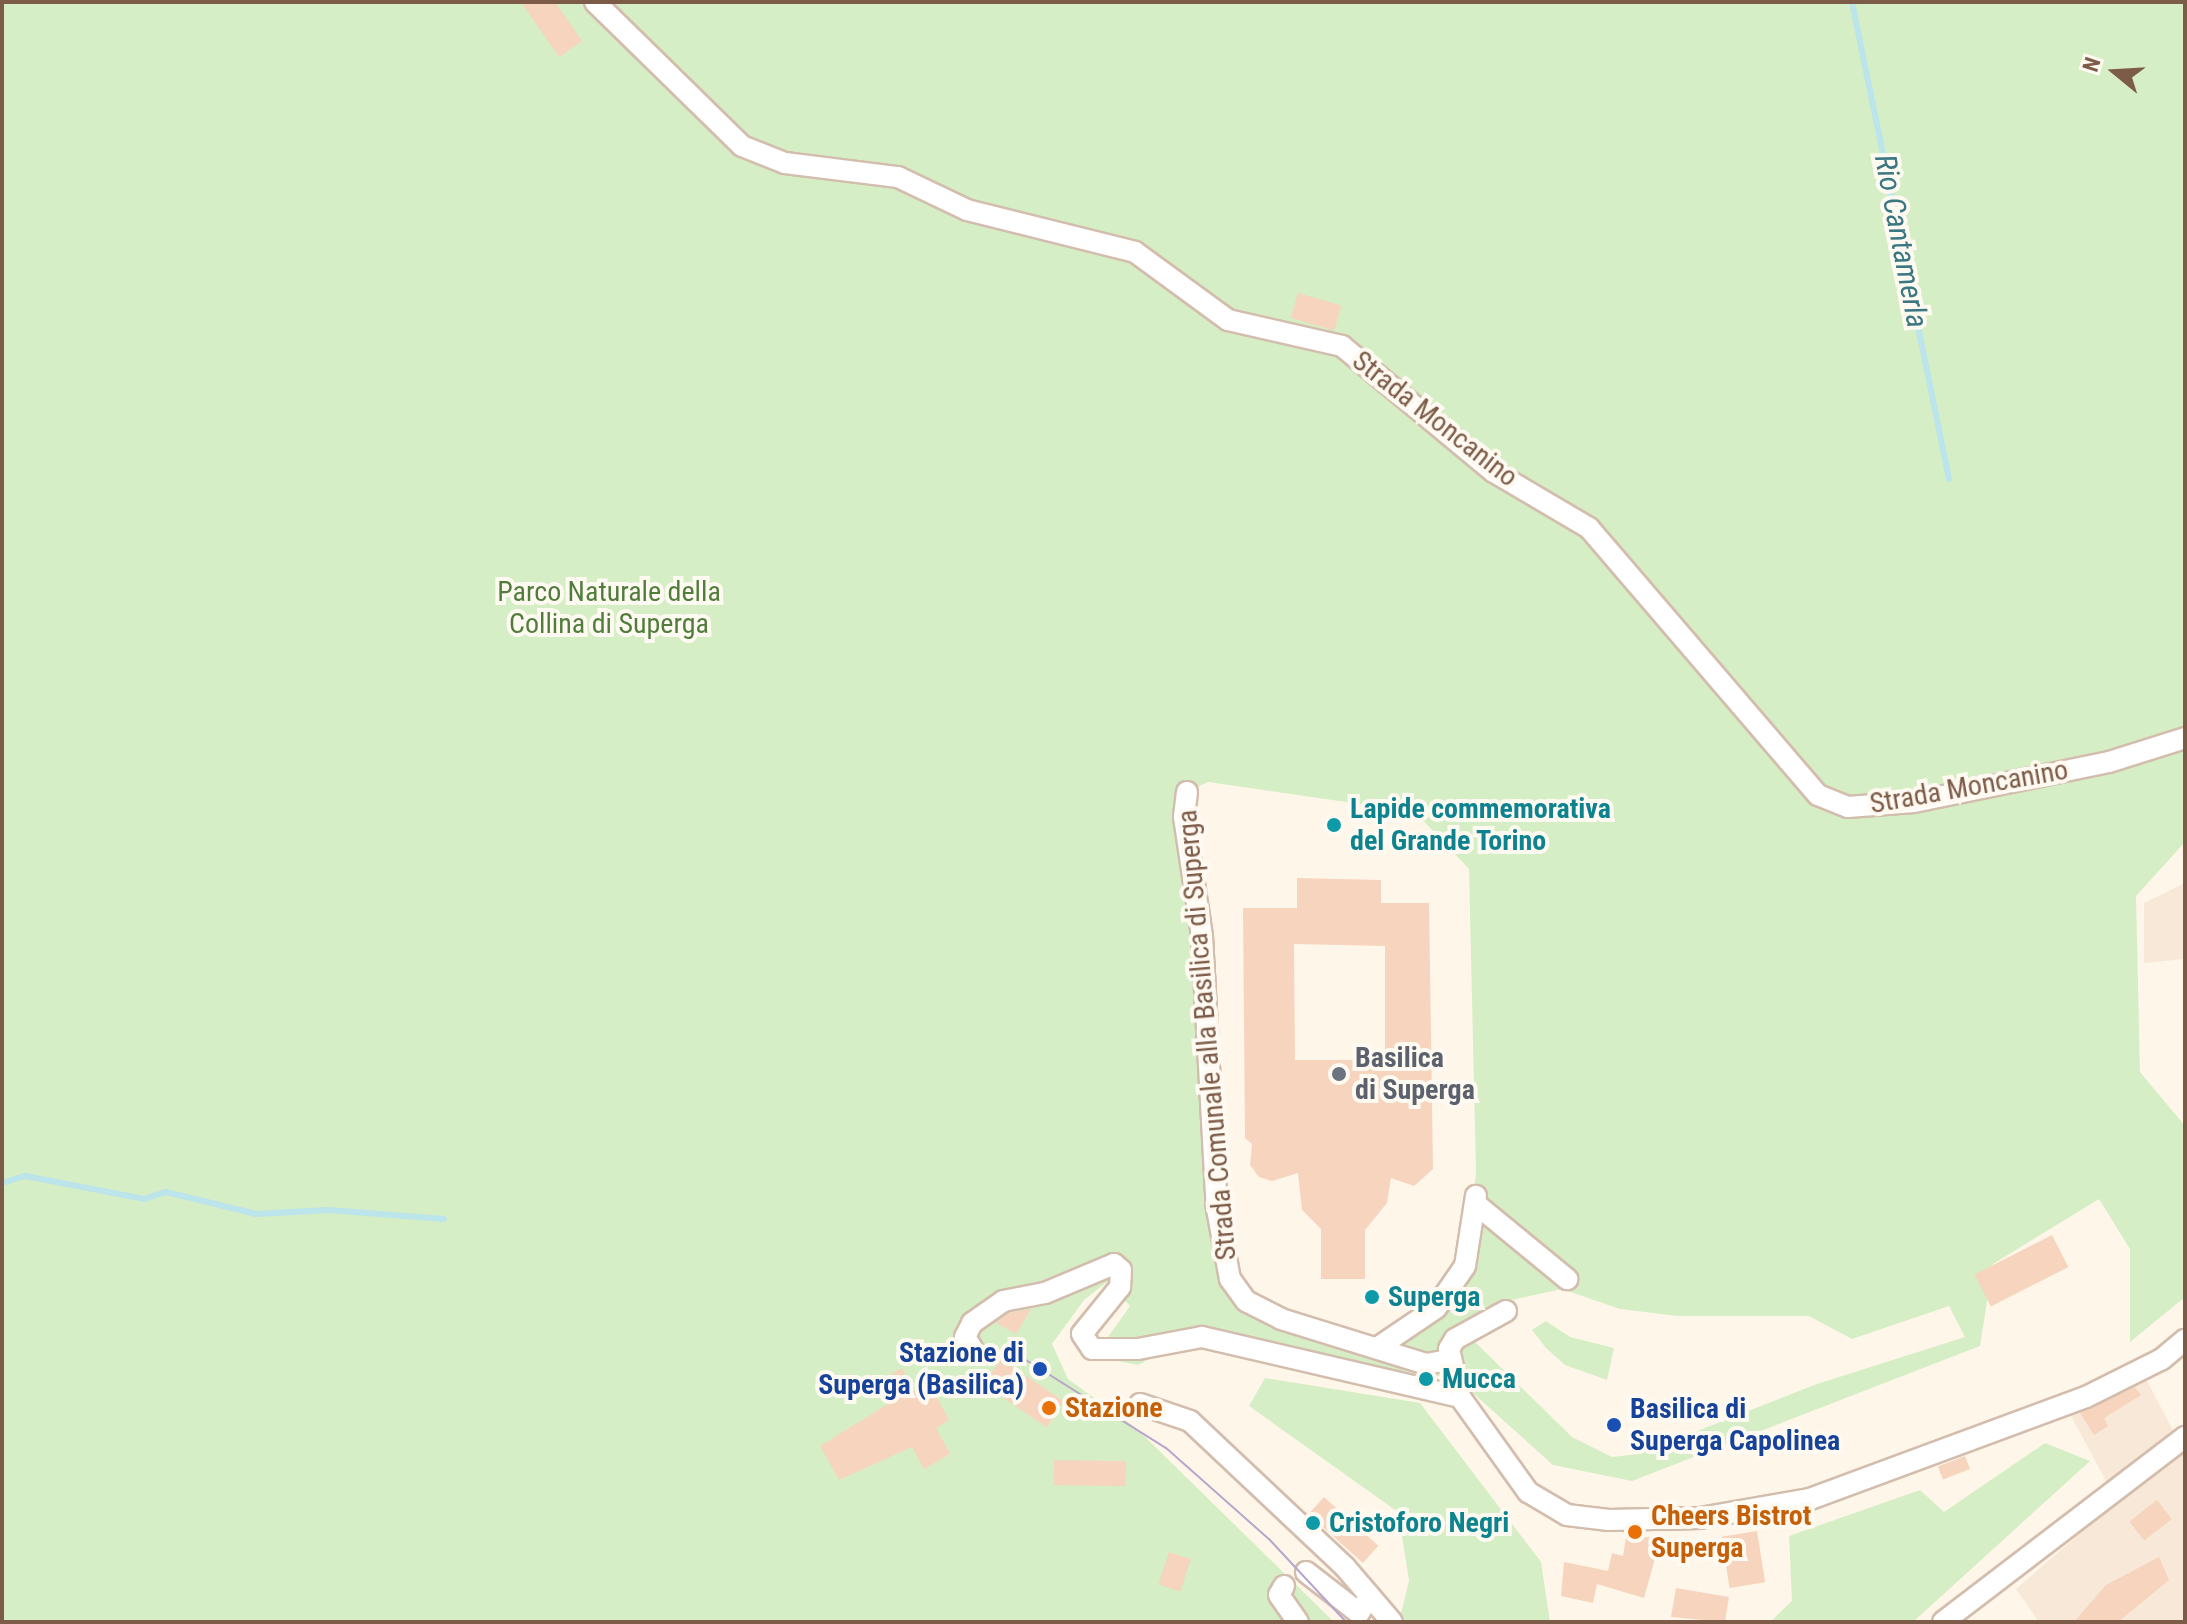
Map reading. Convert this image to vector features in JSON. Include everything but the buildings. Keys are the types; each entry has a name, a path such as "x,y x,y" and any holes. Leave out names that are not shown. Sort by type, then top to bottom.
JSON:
{"street":[{"name":"Strada Moncanino","path":"595,2 742,146 785,163 898,177 967,210 1135,252 1228,320 1342,346 1494,472 1589,528 1818,795 1848,807 1914,802 2109,762 2185,738"},
{"name":"Strada Comunale alla Basilica di Superga","path":"1187,792 1184,817 1202,936 1217,1209 1230,1279 1246,1301 1281,1319 1377,1348 1440,1362"},
{"path":"1377,1348 1436,1308 1465,1266 1476,1200 1567,1279"},
{"path":"975,1353 965,1337 972,1323 1003,1301 1045,1293 1114,1264 1121,1270 1120,1287 1082,1334 1092,1349 1138,1349 1202,1337 1460,1397"},
{"path":"1436,1308 1465,1333"},
{"path":"1506,1311 1455,1339 1440,1362 1460,1397 1520,1484 1567,1515 1700,1518 1810,1499 2086,1397 2162,1359 2185,1340"},
{"path":"1140,1404 1190,1421 1370,1596 1392,1622"},
{"path":"1943,1622 2185,1437"},
{"path":"1306,1572 1359,1613 1370,1596"},
{"path":"1284,1586 1279,1595 1298,1622"}],"shaded area":[{"path":"2185,883 2185,959 2144,963 2144,903"},
{"path":"2141,1370 2185,1453 2185,1622 2039,1622 2016,1589 2117,1501 2065,1405"}],"green space":[{"name":"Parco Naturale della Collina di Superga","path":"2,2 2185,2 2185,842 2136,896 2140,1072 2185,1126 2185,1297 2130,1342 2130,1249 2099,1199 1993,1264 1980,1346 1632,1481 1553,1465 1473,1393 1439,1376 1182,1342 1138,1365 1102,1358 1103,1344 1130,1306 1107,1282 1084,1300 1052,1344 1068,1379 1137,1429 1334,1622 2,1622","holes":["1208,782 1415,812 1469,869 1476,1173 1465,1266 1436,1308 1377,1348 1281,1319 1230,1279 1187,792","1562,1289 1620,1309 1678,1316 1809,1316 1852,1339 1949,1306 1965,1337 1817,1384 1639,1454 1612,1457 1572,1437 1474,1341 1476,1324 1493,1304"]},
{"path":"1546,1321 1570,1337 1614,1348 1607,1380 1565,1365 1546,1348 1532,1330"},
{"path":"1265,1378 1420,1403 1541,1562 1550,1622 1399,1622 1409,1580 1398,1512 1249,1406"},
{"path":"2045,1443 2090,1461 1913,1622 1770,1622 1792,1601 1789,1536 1920,1490 1944,1512"}],"waterway":[{"name":"Rio Cantamerla","path":"1852,2 1949,479"},
{"path":"2,1183 25,1176 144,1199 166,1192 256,1214 328,1210 444,1219"}],"tram line":[{"path":"1026,1360 1166,1448 1269,1539 1346,1622"}],"place":[{"name":"Lapide commemorativa del Grande Torino","path":"1334,825"},
{"name":"Basilica di Superga","path":"1339,1074"},
{"name":"Superga","path":"1372,1297"},
{"name":"Stazione di Superga (Basilica)","path":"1040,1369"},
{"name":"Mucca","path":"1426,1379"},
{"name":"Stazione","path":"1049,1408"},
{"name":"Basilica di Superga Capolinea","path":"1614,1425"},
{"name":"Cristoforo Negri","path":"1313,1523"},
{"name":"Cheers Bistrot Superga","path":"1635,1532"}]}
